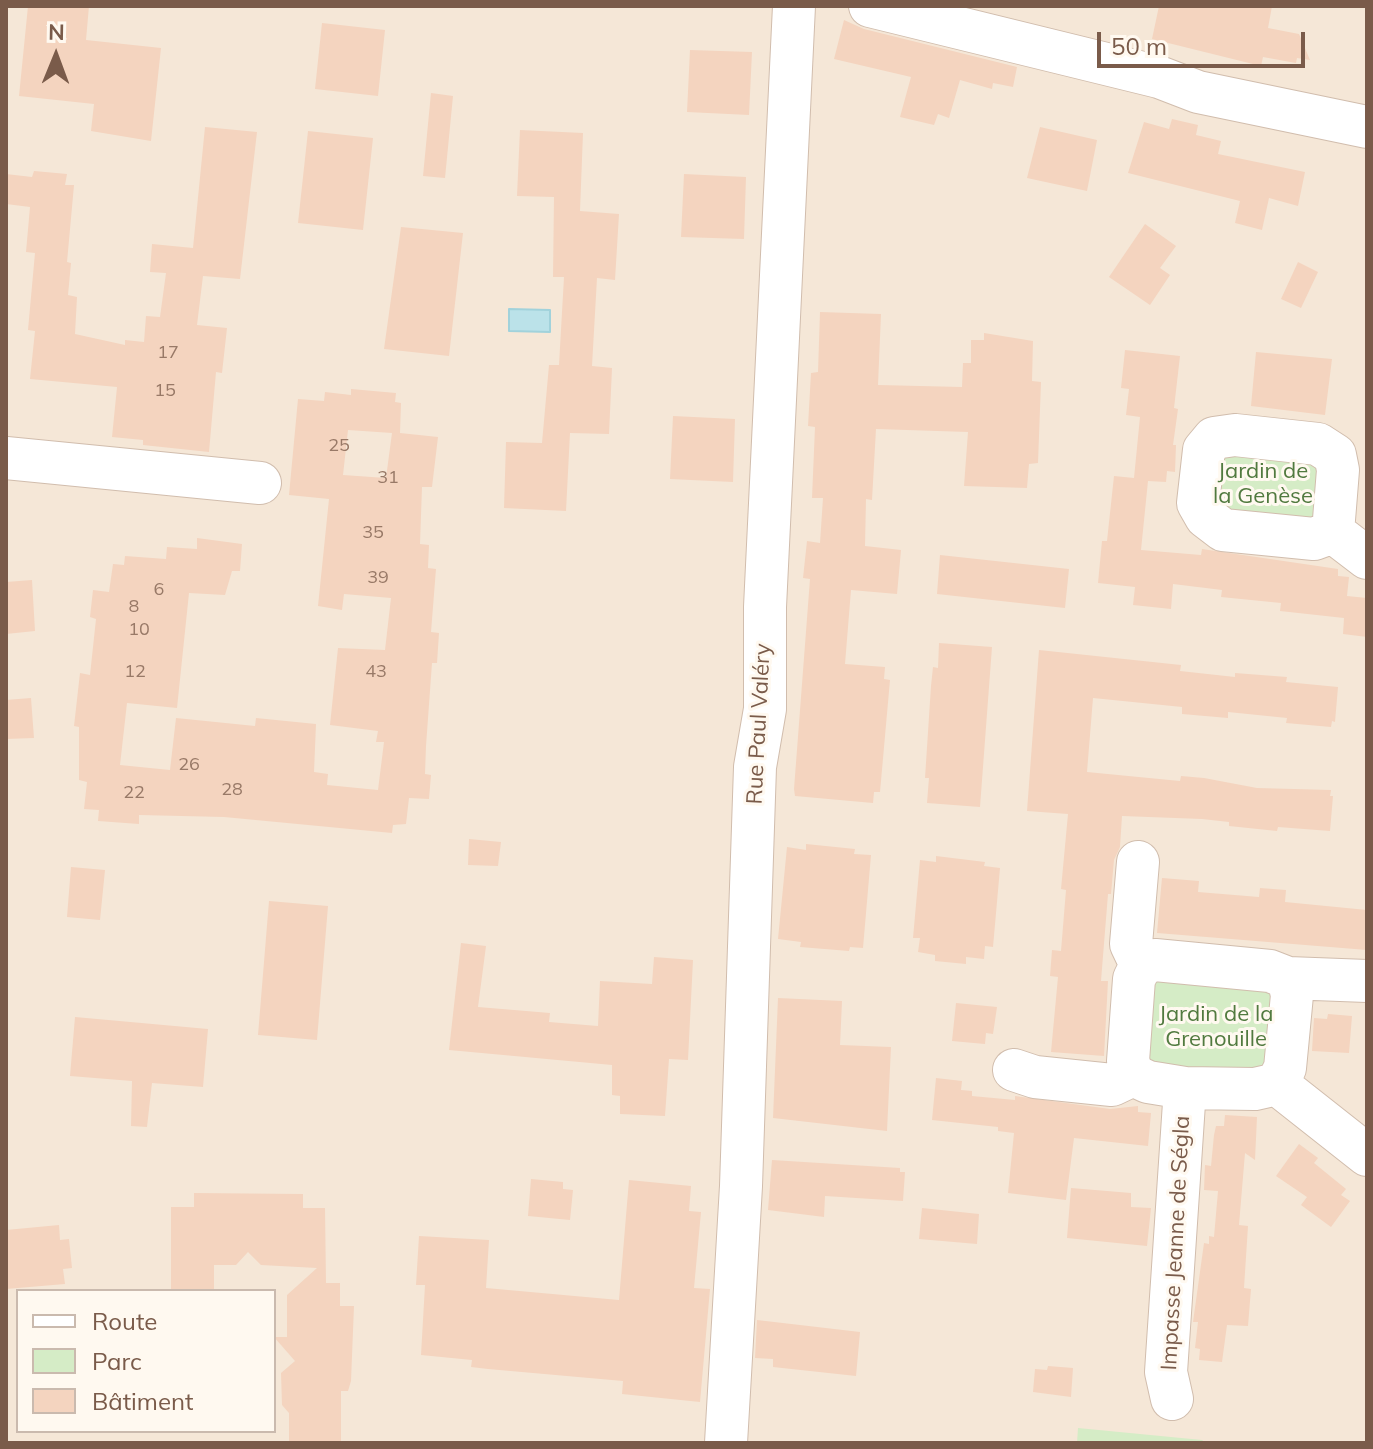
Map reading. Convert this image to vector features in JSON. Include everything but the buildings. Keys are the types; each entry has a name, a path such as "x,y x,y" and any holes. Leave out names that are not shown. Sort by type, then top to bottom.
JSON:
{"street":[{"name":"Rue Paul Valéry","path":"726,1443 741,1186 755,767 765,709 766,592 794,6"},
{"path":"870,6 1159,77 1198,92 1367,127"},
{"path":"6,458 260,483"},
{"path":"1333,532 1367,558"},
{"path":"1138,862 1131,944 1141,965"},
{"path":"1277,1084 1255,1089 1185,1088 1148,1082 1133,1075 1128,1061 1134,979 1141,965 1155,960 1270,971 1288,978 1367,981"},
{"path":"1277,1084 1285,1068 1292,995 1288,978"},
{"path":"1014,1070 1035,1077 1112,1085 1133,1075"},
{"path":"1277,1084 1367,1155"},
{"name":"Impasse Jeanne de Ségla","path":"1172,1399 1166,1372 1185,1088"}],"shaded area":[{"path":"6,6 1367,6 1367,1443 6,1443"}],"green space":[{"name":"Jardin de la Genèse","path":"1218,451 1316,457 1325,507 1304,526 1217,509"},
{"name":"Jardin de la Grenouille","path":"1252,976 1278,995 1268,1072 1145,1068 1145,980"},
{"path":"1078,1428 1202,1440 1206,1443 1077,1443"}],"water":[{"path":"509,309 550,310 550,332 509,331"}]}
